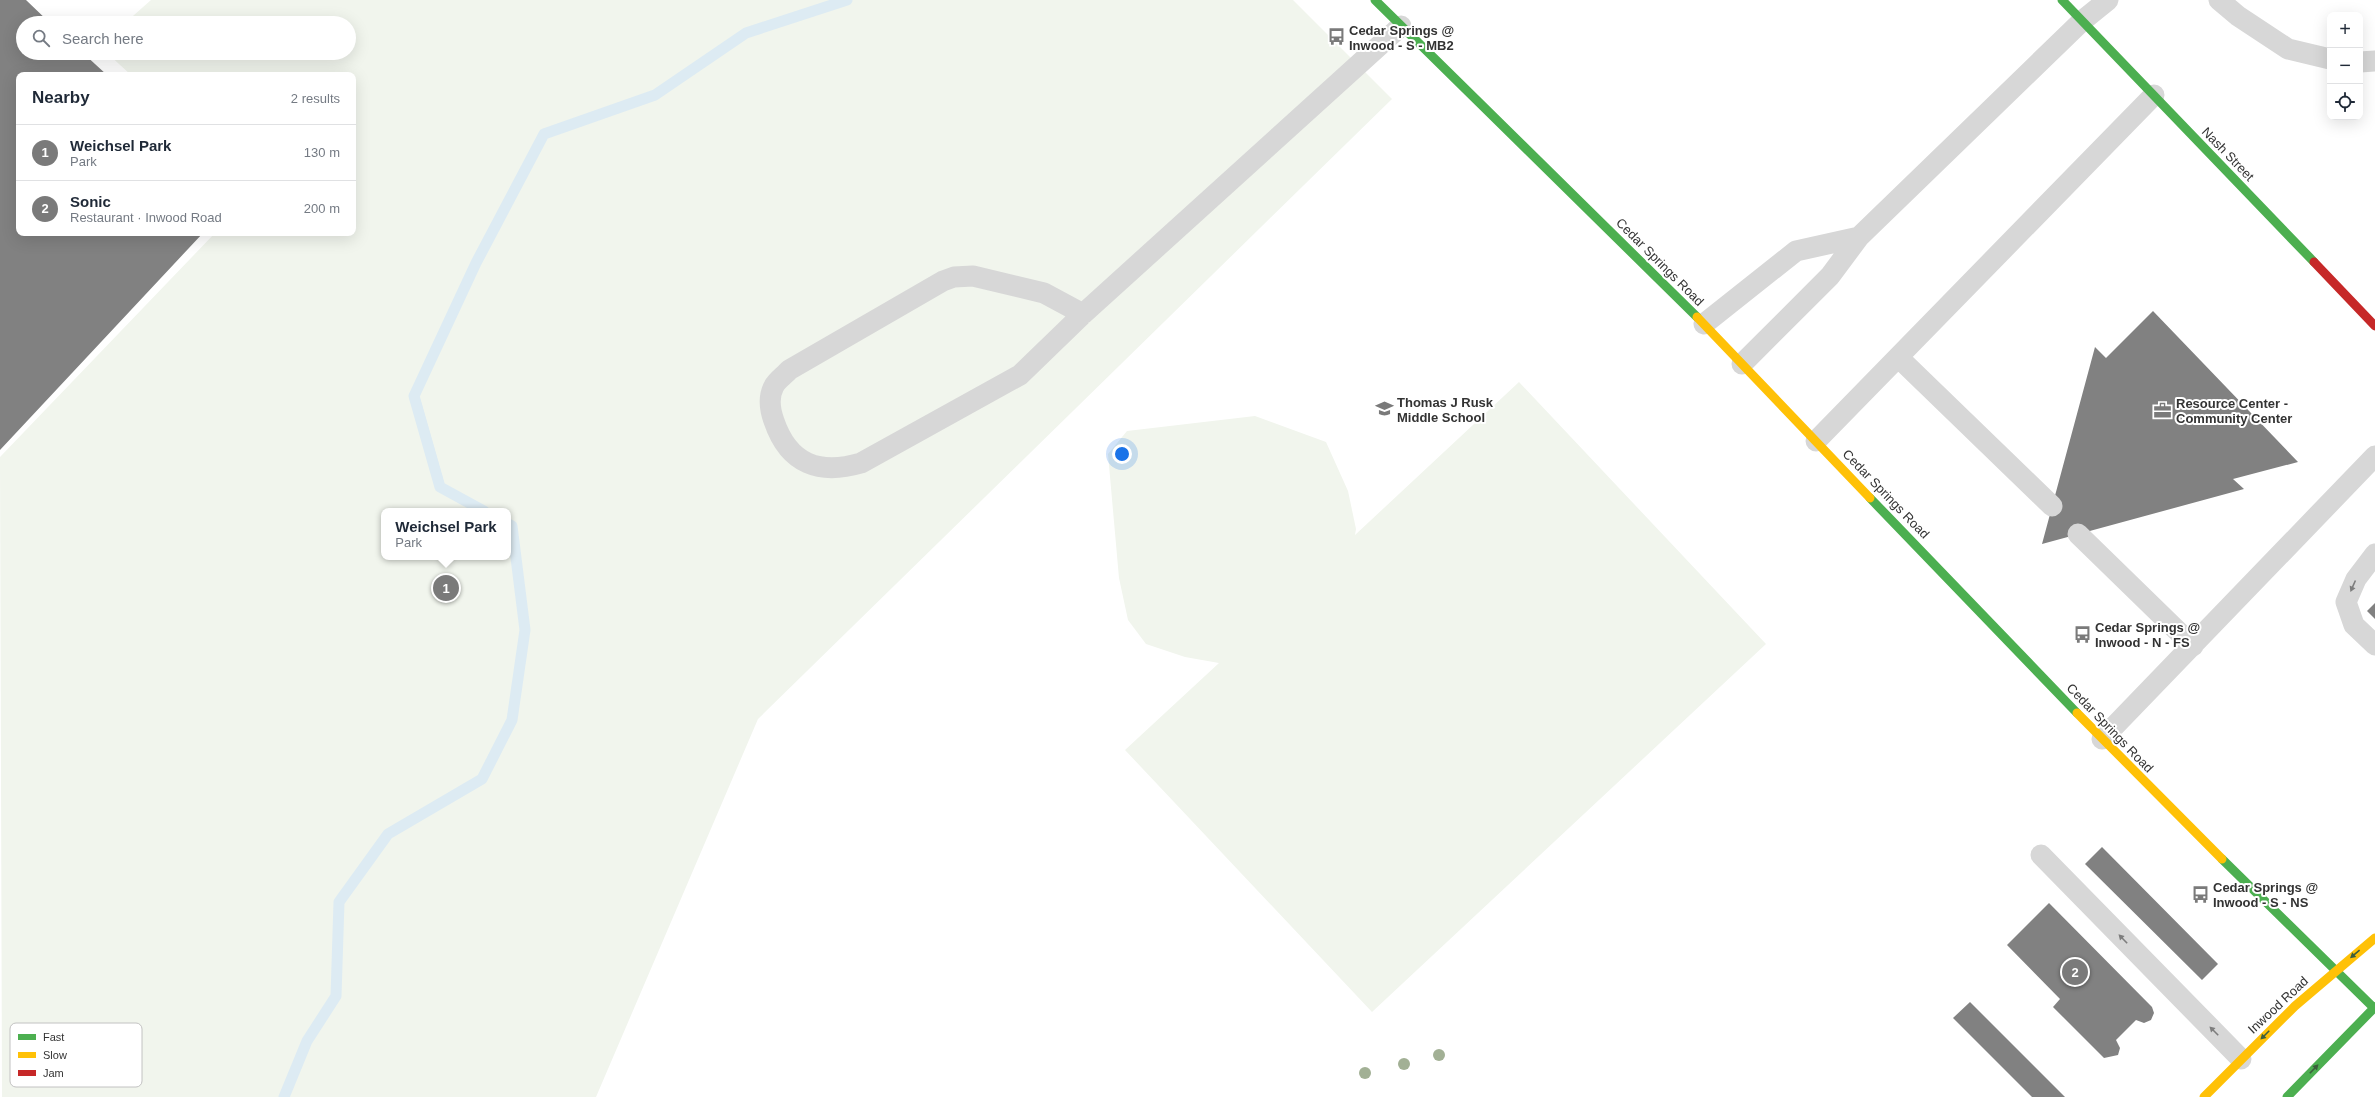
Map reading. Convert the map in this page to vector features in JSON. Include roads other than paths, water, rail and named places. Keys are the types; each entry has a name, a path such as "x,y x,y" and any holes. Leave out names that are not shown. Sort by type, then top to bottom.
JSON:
{"main road":[{"name":"Cedar Springs Road","path":"1375,0 1704,324 2102,739 2375,1008"},
{"name":"Nash Street","path":"2062,0 2375,326"},
{"name":"Inwood Road","path":"2204,1097 2295,1006 2375,938"},
{"path":"2287,1097 2375,1008"}],"lane":[{"path":"1742,364 1830,276 1859,236 2082,21 2108,0"},
{"path":"2219,0 2238,16 2288,49 2327,58"},
{"path":"1083,314 1044,293 973,276 954,277 943,281 789,370 774,386 769,407 785,446 801,460 820,467 841,469 861,463 1020,375 1083,314 1401,26"},
{"path":"2363,62 2375,61"},
{"path":"1816,441 2154,95"},
{"path":"1704,324 1796,251 1859,236"},
{"path":"1898,357 2052,506"},
{"path":"2102,739 2375,456"},
{"path":"2078,534 2193,646"},
{"path":"2375,554 2356,579 2346,602 2354,625 2375,645"},
{"path":"2041,855 2241,1059"}],"waterway":[{"path":"478,508 440,487 414,396 476,263 544,134 655,95 746,33 847,0"},
{"path":"284,1097 307,1041 336,996 339,902 388,834 482,779 512,720 525,630 511,526"}],"place":[{"name":"Cedar Springs @ Inwood - S - MB2","path":"1336,37"},
{"name":"Thomas J Rusk Middle School","path":"1384,409"},
{"name":"Resource Center - Community Center","path":"2163,410"},
{"name":"Weichsel Park","path":"446,588"},
{"name":"Cedar Springs @ Inwood - N - FS","path":"2082,634"},
{"name":"Cedar Springs @ Inwood - S - NS","path":"2200,894"},
{"name":"Sonic","path":"2075,972"}]}
